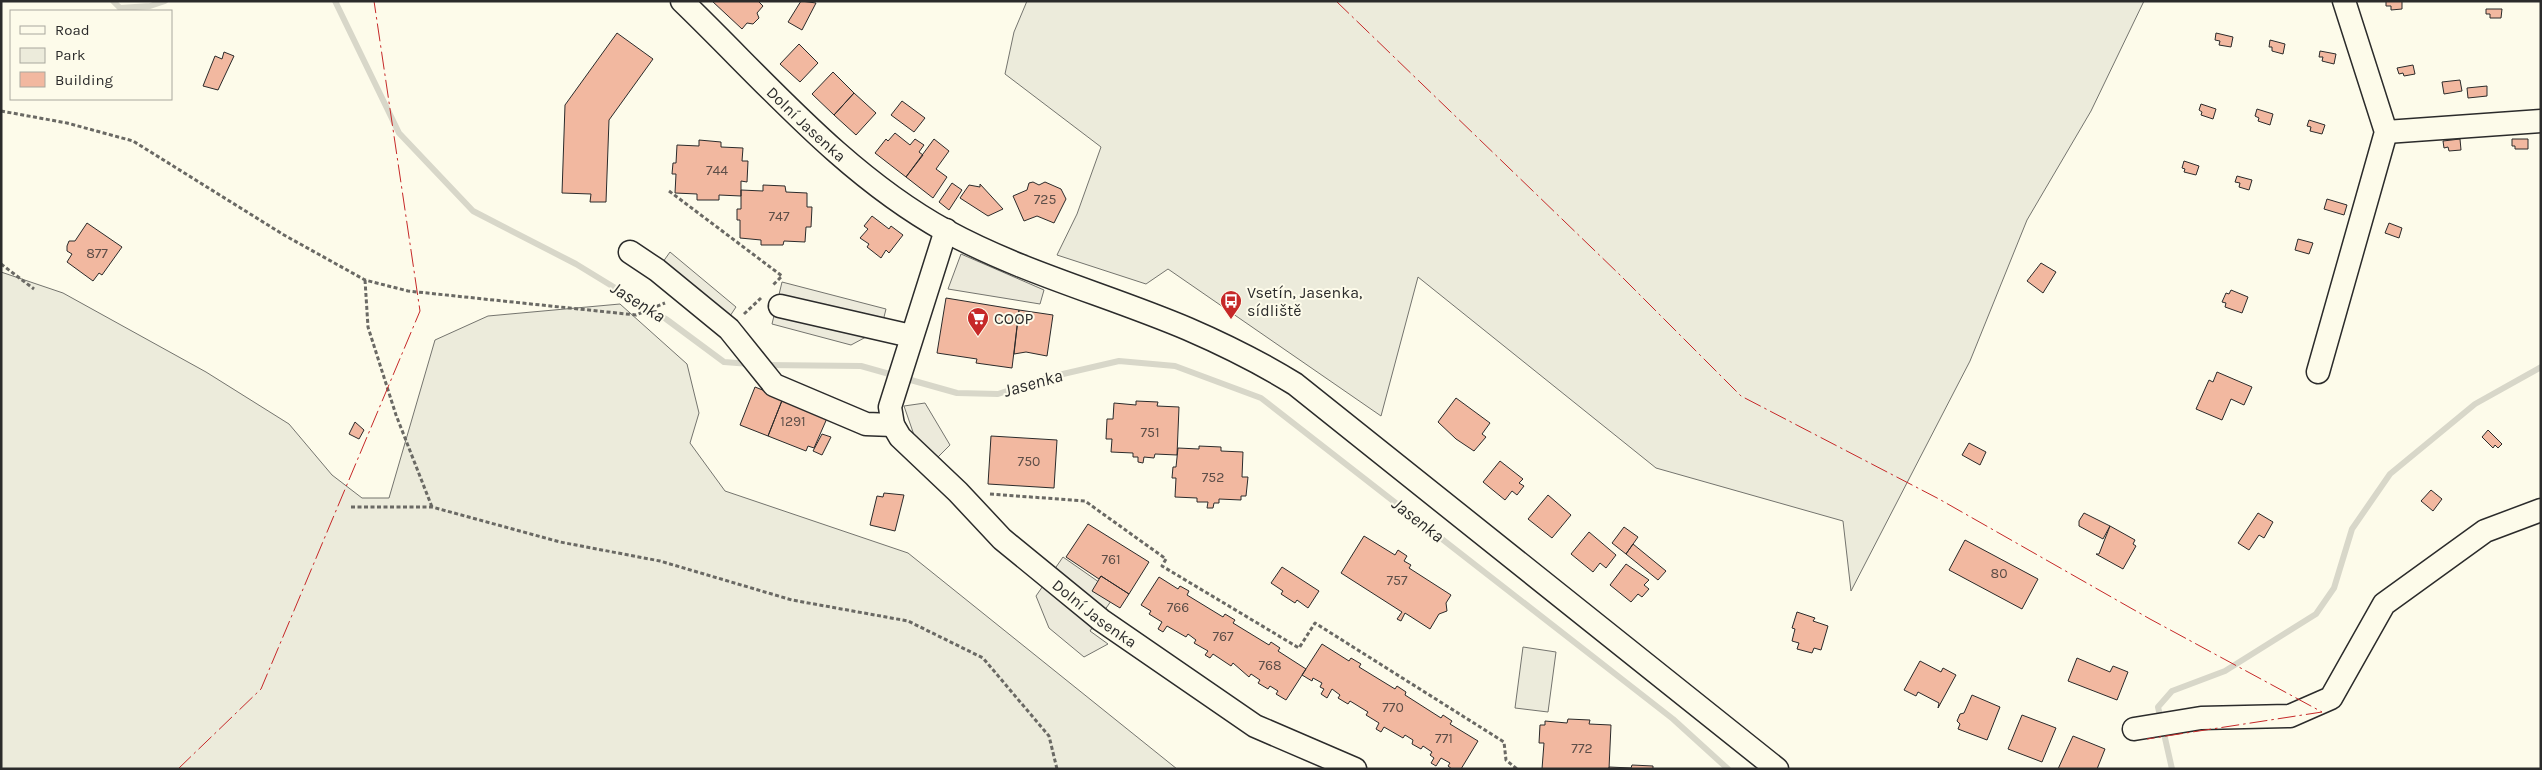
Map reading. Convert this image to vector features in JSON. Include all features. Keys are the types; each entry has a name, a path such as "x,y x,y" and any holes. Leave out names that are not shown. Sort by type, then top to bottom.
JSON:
{"street":[{"name":"Dolní Jasenka","path":"682,1 860,172 908,208 989,252 1213,340 1271,370 1326,407 1777,769"},
{"path":"2318,372 2386,132 2344,1"},
{"path":"2386,132 2541,121"},
{"path":"630,252 657,270 729,329 774,385 866,424 892,425 890,407 892,398 946,230"},
{"path":"770,297 911,336"},
{"name":"Dolní Jasenka","path":"892,425 900,437 958,492 1002,539 1101,620 1255,726 1355,769"},
{"path":"2134,729 2201,718 2290,716 2331,698 2384,604 2485,531 2541,510"}],"path":[{"path":"1,111 67,123 133,141 284,235 365,280 408,291 636,315 686,294"},
{"path":"669,191 782,276 770,297 729,329"},
{"path":"1,264 34,289"},
{"path":"365,280 368,327 396,415 432,507"},
{"path":"958,492 1085,501 1166,559 1162,566 1299,648 1315,623 1504,742 1506,760 1517,769"},
{"path":"351,507 432,507 560,542 660,561 792,600 908,622 983,658 1049,736 1057,769"}],"green space":[{"path":"1027,1 2144,1 2091,111 2027,220 1970,361 1851,591 1843,521 1656,468 1418,277 1381,416 1168,269 1146,284 1057,255 1077,214 1101,147 1005,74 1014,32"},
{"path":"1,272 63,293 206,372 289,424 332,475 362,498 389,498 435,340 488,316 620,304 687,364 699,413 690,443 725,491 908,553 1177,769 1,769"},
{"path":"1523,647 1556,652 1548,712 1515,708"}],"shaded area":[{"path":"670,252 736,307 724,325 653,276"},
{"path":"961,254 1044,290 1040,304 948,289"},
{"path":"782,282 886,309 881,329 851,345 772,324"},
{"path":"925,403 950,445 937,458 914,435 904,406"},
{"path":"1063,557 1116,594 1090,631 1108,644 1084,657 1049,628 1036,596"}],"building":[{"path":"712,1 758,1 763,6 757,13 759,18 753,24 747,23 742,29"},
{"path":"801,1 816,3 802,30 788,22"},
{"path":"2386,1 2402,1 2402,9 2391,10 2391,6 2386,6"},
{"path":"2486,9 2502,9 2501,18 2490,18 2490,14 2486,14"},
{"path":"617,33 653,59 609,120 606,202 590,202 591,194 562,193 565,105"},
{"path":"2216,33 2233,37 2231,47 2219,45 2220,41 2215,40"},
{"path":"2270,40 2285,44 2283,54 2272,51 2272,47 2269,47"},
{"path":"799,44 818,63 800,82 780,64"},
{"path":"2320,51 2336,54 2334,64 2322,61 2323,57 2319,57"},
{"path":"224,52 234,56 218,90 203,86 215,56 222,59"},
{"path":"2413,65 2415,74 2404,76 2403,73 2399,74 2397,68"},
{"path":"833,72 854,93 834,115 812,94"},
{"path":"2460,80 2462,91 2444,94 2442,82"},
{"path":"2487,86 2487,96 2468,98 2467,88"},
{"path":"854,93 876,113 856,135 834,115"},
{"path":"902,101 925,118 914,132 891,115"},
{"path":"2201,104 2216,109 2213,119 2201,115 2202,112 2199,110"},
{"path":"2257,109 2273,114 2270,125 2258,121 2259,118 2255,116"},
{"path":"2309,120 2325,125 2322,134 2310,131 2311,127 2307,126"},
{"path":"895,133 910,145 915,139 924,145 919,152 923,155 906,177 875,153 886,139 888,141"},
{"path":"934,139 949,151 936,169 947,177 933,198 906,177"},
{"path":"2460,139 2461,150 2449,151 2448,147 2444,148 2443,141"},
{"path":"2512,139 2528,139 2528,149 2515,149 2515,146 2512,146"},
{"path":"699,140 721,142 721,147 743,148 742,161 748,161 747,182 741,181 741,196 719,195 719,200 697,200 697,194 675,193 676,174 672,174 673,163 676,163 677,145 699,146"},
{"path":"2184,161 2199,166 2196,175 2184,172 2185,169 2182,168"},
{"path":"2237,176 2252,180 2249,190 2239,187 2240,183 2235,182"},
{"path":"1033,182 1039,185 1045,182 1061,189 1066,199 1054,223 1037,216 1024,221 1013,196 1027,190 1029,183"},
{"path":"952,183 962,190 949,210 939,202"},
{"path":"980,184 1003,209 988,216 960,198 969,185 980,187"},
{"path":"763,185 785,186 786,192 807,193 807,207 812,207 811,227 806,227 805,242 784,241 783,245 761,245 761,240 740,238 740,220 737,220 737,209 741,209 741,190 763,191"},
{"path":"2327,199 2347,205 2344,215 2324,209"},
{"path":"872,216 889,229 891,226 903,235 889,253 886,250 881,258 867,247 869,244 860,238 868,229 864,226"},
{"path":"87,223 122,247 102,275 99,273 93,281 67,262 72,254 67,251 69,241 75,241"},
{"path":"2389,223 2402,228 2399,238 2385,233"},
{"path":"2298,239 2313,243 2309,254 2295,250"},
{"path":"2041,263 2056,272 2043,293 2027,281"},
{"path":"2231,290 2248,297 2242,313 2225,307 2226,303 2222,302 2226,293 2229,294"},
{"name":"COOP","path":"946,298 1019,310 1012,368 976,363 977,359 937,353"},
{"path":"1019,310 1053,315 1047,356 1026,352 1014,354"},
{"path":"2217,372 2252,387 2244,405 2231,399 2222,420 2196,409 2209,380 2213,382"},
{"path":"755,387 783,398 768,436 740,425"},
{"path":"783,398 828,416 814,448 808,446 806,451 768,436"},
{"path":"1456,398 1490,423 1482,434 1486,437 1474,451 1456,439 1438,422"},
{"path":"1136,401 1158,402 1157,406 1179,407 1177,455 1155,454 1154,458 1144,457 1143,463 1138,462 1138,457 1133,457 1133,453 1111,452 1112,439 1106,439 1107,419 1113,419 1114,403 1136,405"},
{"path":"355,422 364,430 359,439 349,434"},
{"path":"2488,430 2502,444 2498,448 2495,445 2493,448 2482,437"},
{"path":"822,434 831,437 822,455 813,451"},
{"path":"991,436 1057,440 1054,488 988,484"},
{"path":"1969,443 1986,452 1980,465 1962,455"},
{"path":"1199,446 1221,447 1221,451 1243,452 1242,477 1248,477 1246,496 1241,496 1241,500 1219,499 1219,503 1214,503 1213,508 1207,508 1208,502 1197,502 1197,498 1175,497 1176,478 1172,478 1173,467 1176,467 1178,448 1199,449"},
{"path":"1500,461 1523,479 1519,483 1524,486 1517,495 1512,491 1505,500 1483,482"},
{"path":"2431,490 2442,499 2433,511 2421,501"},
{"path":"884,493 904,495 895,531 870,525 877,496 883,497"},
{"path":"1548,495 1571,515 1552,538 1528,519"},
{"path":"2084,513 2110,526 2103,539 2079,526 2079,521"},
{"path":"2258,513 2273,522 2264,538 2259,535 2249,550 2238,543"},
{"path":"1088,524 1149,562 1129,594 1101,576 1099,579 1066,557"},
{"path":"2110,526 2135,540 2133,544 2136,546 2123,569 2096,554 2099,554"},
{"path":"1624,527 1638,537 1626,554 1612,543"},
{"path":"1589,532 1616,555 1606,568 1600,563 1593,572 1571,554"},
{"path":"1364,536 1395,555 1398,550 1407,556 1404,561 1411,565 1409,568 1451,595 1446,603 1447,611 1439,614 1430,629 1405,613 1401,621 1397,619 1402,612 1341,573"},
{"path":"1965,540 2038,579 2022,609 1949,570"},
{"path":"1633,544 1666,571 1658,580 1626,554"},
{"path":"1626,564 1649,580 1644,585 1649,589 1642,597 1638,594 1631,602 1610,585"},
{"path":"1282,567 1319,591 1308,608 1297,600 1295,603 1281,594 1283,591 1271,583"},
{"path":"1101,576 1129,594 1120,608 1092,591"},
{"path":"1159,577 1178,589 1180,586 1189,591 1187,595 1223,617 1225,614 1235,620 1233,623 1269,645 1271,642 1280,648 1278,651 1306,669 1286,700 1276,694 1278,691 1270,686 1268,689 1258,683 1260,680 1251,674 1249,677 1233,663 1231,666 1213,654 1210,658 1205,655 1208,651 1194,643 1196,640 1188,634 1186,637 1167,626 1163,632 1158,629 1162,622 1149,614 1151,611 1141,605"},
{"path":"1797,612 1815,618 1813,621 1828,626 1821,650 1814,648 1812,653 1797,649 1799,643 1792,641 1795,629 1792,628"},
{"path":"1322,644 1349,661 1351,658 1361,664 1359,667 1395,689 1397,686 1406,692 1405,695 1441,718 1443,715 1452,721 1450,724 1478,741 1461,769 1452,769 1448,766 1450,763 1441,758 1436,766 1431,763 1434,758 1430,755 1432,752 1423,746 1421,749 1412,744 1413,740 1405,735 1403,738 1384,727 1381,732 1376,729 1379,723 1366,715 1368,712 1350,701 1348,704 1338,698 1340,695 1332,689 1327,698 1321,694 1324,689 1320,687 1322,683 1313,678 1312,681 1302,675"},
{"path":"2077,658 2110,672 2113,666 2128,672 2117,700 2068,681"},
{"path":"1920,661 1941,672 1943,668 1956,675 1938,708 1939,703 1918,692 1916,696 1904,690"},
{"path":"1972,695 2000,707 1987,740 1958,729 1960,724 1957,721 1960,714 1964,713"},
{"path":"2022,715 2056,728 2042,762 2008,749"},
{"path":"1568,719 1590,720 1589,724 1611,725 1609,769 1542,769 1544,743 1539,743 1540,725 1545,725 1545,721 1567,723"},
{"path":"2073,736 2105,749 2097,769 2058,769"},
{"path":"1632,765 1653,766 1653,769 1609,769 1609,767 1631,768"}],"waterway":[{"name":"Jasenka","path":"113,1 120,8 150,6 165,1"},
{"name":"Jasenka","path":"335,1 399,133 473,211 576,264 666,319 724,362 750,364"},
{"name":"Jasenka","path":"765,365 861,366 957,393 998,394 1050,377 1119,361 1175,366 1261,398 1673,719 1728,769"},
{"path":"2172,769 2158,707 2172,691 2225,671 2316,614 2334,588 2352,529 2390,474 2475,404 2541,367"}],"power":[{"path":"178,769 261,689 420,311 374,1"},
{"path":"1336,1 1620,275 1741,396 1939,499 2150,619 2322,712 2147,739"}],"place":[{"name":"Vsetín, Jasenka, sídliště","path":"1231,320"},
{"name":"COOP","path":"978,337"}]}
